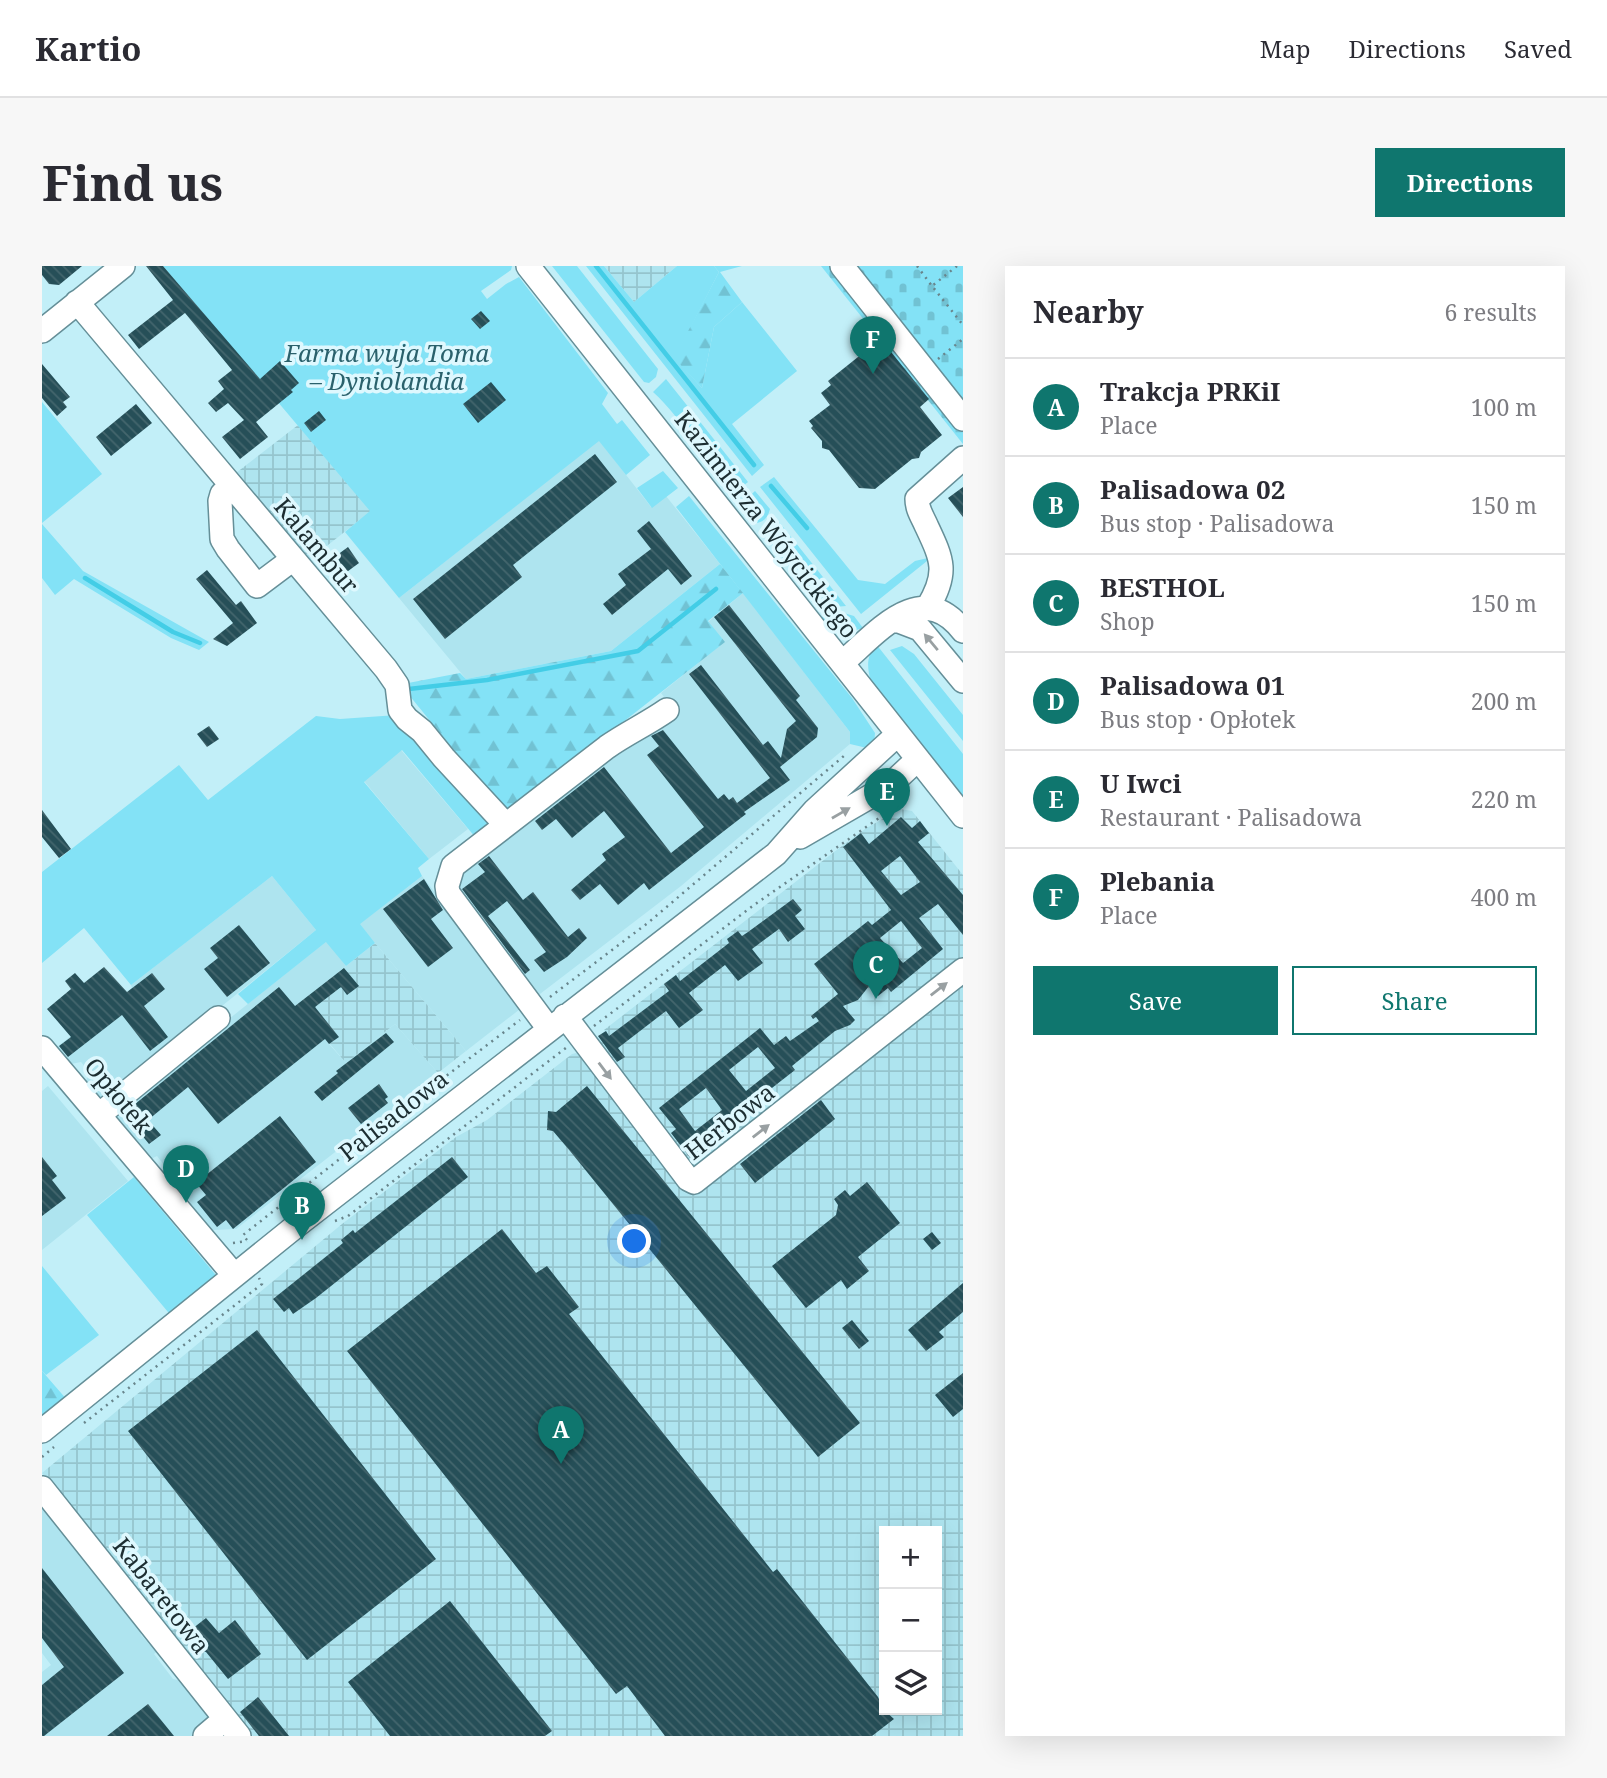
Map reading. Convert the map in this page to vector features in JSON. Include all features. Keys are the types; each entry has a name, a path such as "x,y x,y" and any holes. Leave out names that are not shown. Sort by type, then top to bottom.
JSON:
{"street":[{"path":"42,331 122,266"},
{"name":"Kazimierza Wóycickiego","path":"528,266 963,816"},
{"path":"842,266 963,419"},
{"name":"Kalambur","path":"77,302 397,685 400,710 407,719 422,731 506,825"},
{"path":"928,607 939,587 943,566 918,509 917,499 963,458"},
{"path":"231,486 222,494 220,500 222,539 257,586 293,559"},
{"path":"842,663 905,611 928,607 948,615 963,631"},
{"path":"891,621 899,621 920,629 963,681"},
{"name":"Herbowa","path":"667,710 607,747 453,866 447,886 448,893 534,1009 580,1037 688,1180 694,1182 963,970"},
{"name":"Palisadowa","path":"783,848 814,811 898,734"},
{"name":"Palisadowa","path":"52,1436 234,1275 254,1248 557,1022 783,848 890,785 918,759"},
{"path":"99,1115 218,1018"},
{"name":"Opłotek","path":"42,1048 234,1275"},
{"name":"Kabaretowa","path":"42,1488 232,1728"},
{"path":"205,1736 232,1728"}],"path":[{"path":"917,266 963,325"},
{"path":"932,286 954,267"},
{"path":"924,370 963,339"},
{"path":"83,1424 262,1284 259,1278 261,1270 267,1264 243,1235 374,1132 391,1123 400,1111 649,922 850,750"},
{"path":"335,1221 348,1216 754,905 902,802"},
{"path":"229,1244 254,1248"},
{"path":"42,1457 52,1436"}],"shaded area":[{"path":"604,266 677,266 634,302"},
{"path":"298,425 371,511 304,564 232,476"},
{"path":"599,440 651,507 666,496 720,564 611,651 466,679 399,598"},
{"path":"743,593 850,732 850,744 681,886 536,997 453,881 454,875 675,711 661,693 724,642 708,622"},
{"path":"401,750 468,829 429,859 364,781"},
{"path":"900,809 912,811 963,875 963,1736 253,1736 42,1473 342,1224 456,1137 487,1120 572,1054 580,1052 604,1030 865,829"},
{"path":"272,876 316,930 103,1102 86,1081 89,1072 81,1062 71,1064 57,1047 132,988 131,985"},
{"path":"422,876 524,1006 466,1051 359,924"},
{"path":"327,941 346,966 297,1005 329,1044 346,1063 395,1024 438,1073 398,1103 384,1124 370,1125 236,1229 213,1230 165,1176 168,1170 157,1156 151,1159 112,1112"},
{"path":"375,943 466,1051 438,1073 395,1024 346,1063 297,1005"},
{"path":"48,1086 128,1181 42,1250 42,1091"},
{"path":"42,1501 142,1626 141,1635 150,1645 155,1641 161,1648 154,1654 173,1679 190,1683 211,1708 211,1721 192,1736 42,1736 42,1672 51,1665 42,1653"}],"green space":[{"name":"Farma wuja Toma – Dyniolandia","path":"163,266 512,266 511,270 481,291 487,299 519,277 608,393 602,404 617,424 622,420 650,455 626,475 599,441 399,598 345,532 370,511"},
{"path":"552,266 577,266 658,369 656,377 649,383 644,382"},
{"path":"586,266 604,266 634,302 677,266 714,266 719,272 675,358 702,388 714,327 742,302 797,371 732,424 764,465 752,476"},
{"path":"714,266 742,266 720,272 742,302 714,327 702,388 674,358 719,272"},
{"path":"821,266 963,266 963,444"},
{"path":"666,379 748,482 732,495 685,429 653,392"},
{"path":"42,402 102,474 42,523"},
{"path":"663,471 678,488 652,508 637,488"},
{"path":"774,477 858,580 885,584 915,561 932,557 861,614 760,487"},
{"path":"755,491 770,509 765,519 754,523 740,505"},
{"path":"689,496 852,698 875,733 874,745 867,748 850,744 850,732 676,507"},
{"path":"773,521 780,523 846,606 822,608 764,535 764,528"},
{"path":"42,524 83,571 209,642 199,650 171,638 74,579 55,595 42,578"},
{"path":"720,564 743,593 708,621 725,642 506,814 409,695 403,684 460,673 466,679 611,651"},
{"path":"844,613 854,616 863,628 840,630 821,618 824,615"},
{"path":"876,644 963,754 963,799 871,682 868,662"},
{"path":"902,646 914,654 963,715 963,741 890,650"},
{"path":"397,715 496,819 476,838 402,750 364,782 429,859 418,868 422,876 360,924 375,943 346,966 326,942 248,1004 238,994 316,930 272,876 131,985 84,928 42,963 42,872 179,765 208,800 316,716 340,719"},
{"path":"134,1177 215,1274 215,1278 173,1318 87,1215"},
{"path":"42,1266 99,1335 46,1375 42,1371"},
{"path":"42,1371 68,1401 42,1422"}],"building":[{"path":"42,266 82,266 59,285 49,284 42,275"},
{"path":"146,266 163,266 260,379 280,361 299,383 291,390 293,392 256,422 268,437 240,459 222,437 244,420 228,403 216,412 208,403 224,389 218,381 232,370 185,313 139,349 128,335 173,300"},
{"path":"481,311 490,321 480,329 471,319"},
{"path":"883,342 929,399 920,407 942,435 921,452 919,458 912,459 875,489 859,488 829,450 822,448 822,441 811,428 813,426 809,421 830,405 821,393 831,385 828,381 863,353 866,356"},
{"path":"42,364 70,397 63,402 67,407 57,416 42,398"},
{"path":"491,382 506,400 478,423 463,404"},
{"path":"136,404 152,423 111,456 96,437"},
{"path":"319,411 326,420 311,432 304,423"},
{"path":"595,454 617,482 513,565 522,577 445,639 413,599"},
{"path":"963,487 963,517 948,498"},
{"path":"649,521 692,576 681,585 668,569 612,615 603,604 626,585 618,574 651,549 637,531"},
{"path":"348,547 359,563 340,577 329,561"},
{"path":"207,570 236,605 241,601 257,623 227,646 213,639 233,623 196,579"},
{"path":"729,605 800,696 796,700 818,728 817,737 780,767 790,780 744,812 746,814 649,890 644,883 618,905 600,884 580,900 571,890 606,860 602,854 625,837 604,811 572,838 556,819 542,830 535,821 604,767 671,853 704,827 647,755 659,746 651,736 663,730 718,799 724,794 729,800 733,797 737,803 770,778 689,674 701,665 763,745 768,741 781,758 787,729 796,721 714,617"},
{"path":"209,726 219,739 207,747 197,734"},
{"path":"42,810 71,849 59,858 42,837"},
{"path":"901,817 912,828 920,821 929,833 918,842 963,895 963,935 938,904 919,918 943,949 891,992 888,988 878,996 869,986 858,1000 843,1006 855,1020 835,1031 792,1066 795,1070 695,1148 702,1157 694,1163 671,1133 676,1129 659,1108 760,1028 774,1045 786,1036 790,1041 819,1021 811,1016 838,994 814,964 868,921 872,925 891,910 843,847 861,833 869,844","holes":["900,856 920,882 901,895 881,871","901,921 922,948 903,963 880,938","758,1047 775,1068 746,1091 729,1070","706,1088 722,1110 695,1131 679,1109"]},
{"path":"489,856 523,900 533,892 568,937 579,928 587,938 567,957 544,972 534,960 546,952 507,901 488,916 530,970 525,974 462,889 485,872 478,864"},
{"path":"424,879 443,910 431,919 453,948 428,967 383,909"},
{"path":"793,899 802,910 795,916 805,929 788,942 779,929 752,949 763,963 738,981 725,965 689,993 703,1010 679,1028 666,1011 618,1048 625,1057 617,1062 598,1036 606,1031 609,1036 669,991 664,984 676,975 680,981 729,943 727,939 738,931 742,936"},
{"path":"239,925 270,963 227,997 204,969 218,958 210,948"},
{"path":"104,967 127,992 152,973 165,989 144,1006 168,1037 150,1051 122,1015 68,1057 59,1046 71,1037 47,1009 71,989 65,981 75,973 84,983"},
{"path":"344,968 359,986 347,995 341,987 315,1007 339,1037 329,1044 325,1039 218,1124 188,1087 148,1120 161,1135 149,1144 124,1113 279,987 295,1006"},
{"path":"386,1033 394,1042 322,1101 314,1092 338,1073 336,1071"},
{"path":"379,1084 388,1097 385,1099 388,1103 361,1124 348,1108"},
{"path":"587,1086 860,1423 818,1457 570,1151 553,1131 547,1130 548,1111 556,1112"},
{"path":"821,1100 835,1119 755,1183 740,1164"},
{"path":"280,1116 316,1162 233,1229 226,1220 217,1227 197,1202 206,1195 196,1183"},
{"path":"42,1157 57,1176 52,1180 66,1198 42,1216"},
{"path":"452,1157 468,1177 316,1298 293,1314 289,1308 284,1312 273,1299 343,1243 341,1240 353,1230 355,1233"},
{"path":"867,1182 900,1223 858,1257 869,1271 847,1289 841,1280 806,1308 772,1266 836,1215 838,1205 834,1199 845,1190 850,1196"},
{"path":"502,1229 536,1273 547,1266 579,1307 569,1314 773,1572 777,1569 878,1697 879,1715 890,1715 894,1719 872,1736 665,1736 627,1686 616,1694 347,1351"},
{"path":"932,1232 941,1243 932,1250 923,1239"},
{"path":"963,1283 963,1312 939,1332 944,1337 926,1351 908,1330"},
{"path":"852,1320 869,1341 859,1349 842,1328"},
{"path":"257,1330 436,1559 307,1660 128,1431"},
{"path":"963,1373 963,1409 953,1417 935,1395"},
{"path":"42,1568 124,1673 44,1736 42,1685 64,1667 42,1638"},
{"path":"450,1601 552,1731 545,1736 390,1736 348,1682"},
{"path":"206,1618 219,1633 235,1620 261,1654 228,1679 206,1652 195,1649 189,1641 197,1635 192,1629"},
{"path":"258,1697 289,1736 259,1736 240,1712"},
{"path":"148,1704 174,1736 107,1736"}],"waterway":[{"path":"596,266 754,465"},
{"path":"771,486 807,528"},
{"path":"85,578 173,632 200,643"},
{"path":"409,689 487,680 638,651 716,589"}],"place":[{"name":"Plebania","path":"873,374"},
{"name":"U Iwci","path":"887,826"},
{"name":"BESTHOL","path":"876,999"},
{"name":"Palisadowa 01","path":"186,1203"},
{"name":"Palisadowa 02","path":"302,1240"},
{"name":"Trakcja PRKiI","path":"561,1464"}]}
